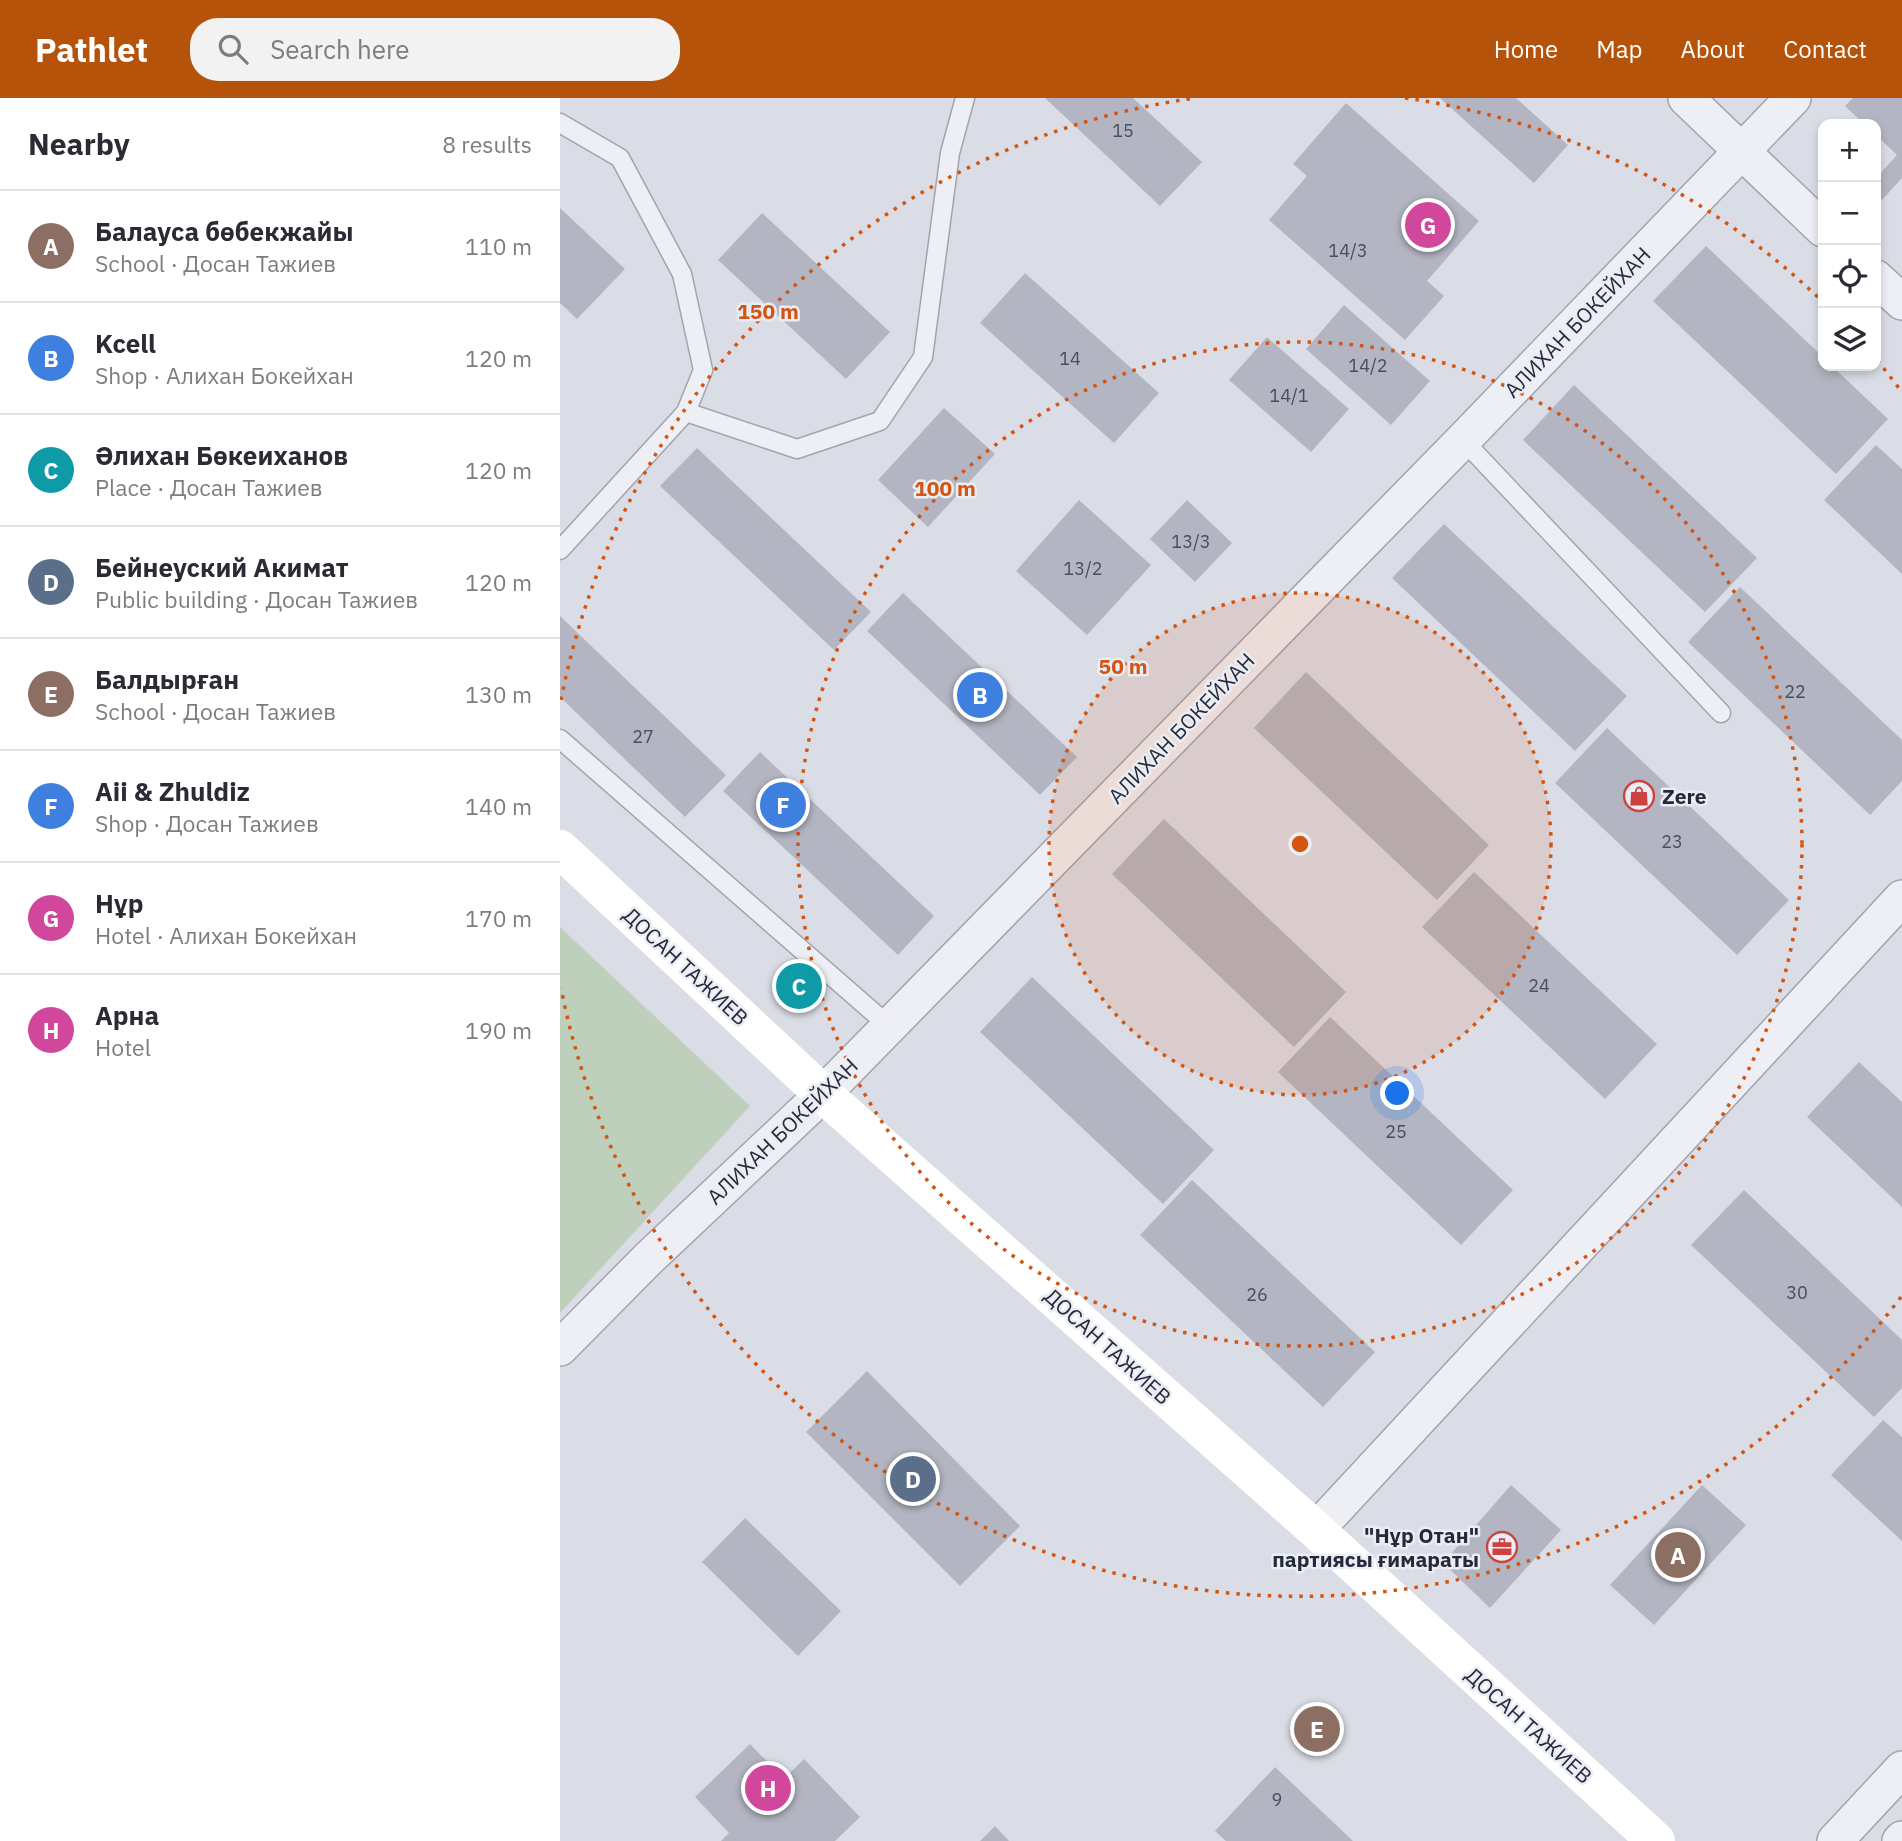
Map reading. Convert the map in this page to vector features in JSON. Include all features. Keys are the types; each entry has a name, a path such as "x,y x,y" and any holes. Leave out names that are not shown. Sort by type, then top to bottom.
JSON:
{"street":[{"path":"1686,98 1818,224"},
{"name":"АЛИХАН БОКЕЙХАН","path":"560,1348 648,1259 823,1094 1463,440 1793,98"},
{"path":"1881,283 1902,302"},
{"name":"ДОСАН ТАЖИЕВ","path":"560,849 823,1094 1316,1530 1656,1841"},
{"path":"1316,1530 1902,898"},
{"path":"1835,1841 1902,1769"}],"lane":[{"path":"686,412 797,449 880,421 923,358 950,153 965,98"},
{"path":"560,123 620,158 682,274 703,370 686,412 560,550"},
{"path":"1463,440 1721,713"},
{"path":"560,739 889,1026"}],"green space":[{"path":"560,927 750,1106 560,1313"}],"building":[{"path":"1045,98 1133,98 1202,162 1160,206"},
{"path":"1440,98 1516,98 1568,145 1534,183"},
{"path":"1853,98 1902,98 1902,178 1882,200 1881,173 1897,155 1881,140 1881,119 1859,119 1845,106"},
{"path":"1346,103 1479,221 1427,281 1444,296 1405,340 1269,220 1307,176 1293,164"},
{"path":"560,208 625,269 577,319 560,303"},
{"path":"762,213 890,332 846,379 718,260"},
{"path":"1706,246 1818,352 1818,371 1837,371 1888,419 1836,474 1653,301"},
{"path":"1025,273 1159,393 1114,443 980,323"},
{"path":"1344,305 1430,381 1391,425 1306,349"},
{"path":"1267,337 1349,409 1311,452 1229,380"},
{"path":"1574,385 1757,558 1705,612 1523,440"},
{"path":"944,408 995,454 928,527 878,480"},
{"path":"1876,445 1902,469 1902,574 1824,500"},
{"path":"697,448 871,612 834,650 660,486"},
{"path":"1079,500 1151,565 1087,635 1016,571"},
{"path":"1187,500 1232,543 1195,582 1150,539"},
{"path":"1444,524 1627,696 1575,751 1392,578"},
{"path":"1740,587 1902,740 1902,781 1870,815 1688,642"},
{"path":"903,593 1077,757 1040,795 867,631"},
{"path":"560,616 726,775 685,817 560,697"},
{"path":"1306,672 1489,845 1437,900 1254,728"},
{"path":"1607,728 1789,900 1737,955 1555,783"},
{"path":"760,752 934,916 898,955 723,791"},
{"path":"1164,819 1346,992 1294,1047 1112,874"},
{"path":"1474,872 1657,1044 1605,1099 1422,927"},
{"path":"1032,977 1214,1150 1163,1204 980,1032"},
{"path":"1330,1017 1513,1190 1461,1245 1278,1072"},
{"path":"1859,1062 1902,1102 1902,1207 1807,1117"},
{"path":"1192,1180 1375,1352 1323,1407 1140,1235"},
{"path":"1744,1190 1902,1340 1902,1388 1874,1417 1691,1245"},
{"path":"867,1371 1020,1526 960,1586 806,1432"},
{"path":"1883,1420 1902,1437 1902,1541 1831,1475"},
{"name":"\"Нұр Отан\" партиясы ғимараты","path":"1511,1485 1561,1530 1490,1608 1443,1563"},
{"path":"1702,1485 1746,1525 1654,1625 1610,1585"},
{"path":"745,1518 841,1611 798,1656 702,1562"},
{"path":"750,1744 784,1779 804,1759 860,1817 835,1841 721,1841 729,1833 695,1797"},
{"path":"1275,1767 1353,1841 1226,1841 1215,1831"},
{"path":"995,1826 1009,1841 980,1841"}],"place":[{"name":"Нұр","path":"1428,225"},
{"name":"Kcell","path":"980,695"},
{"name":"Zere","path":"1639,796"},
{"name":"Aii & Zhuldiz","path":"783,805"},
{"name":"Әлихан Бөкеиханов","path":"799,986"},
{"name":"Бейнеуский Акимат","path":"913,1479"},
{"name":"\"Нұр Отан\" партиясы ғимараты","path":"1502,1547"},
{"name":"Балауса бөбекжайы","path":"1678,1555"},
{"name":"Балдырған","path":"1317,1729"},
{"name":"Арна","path":"768,1788"}]}
